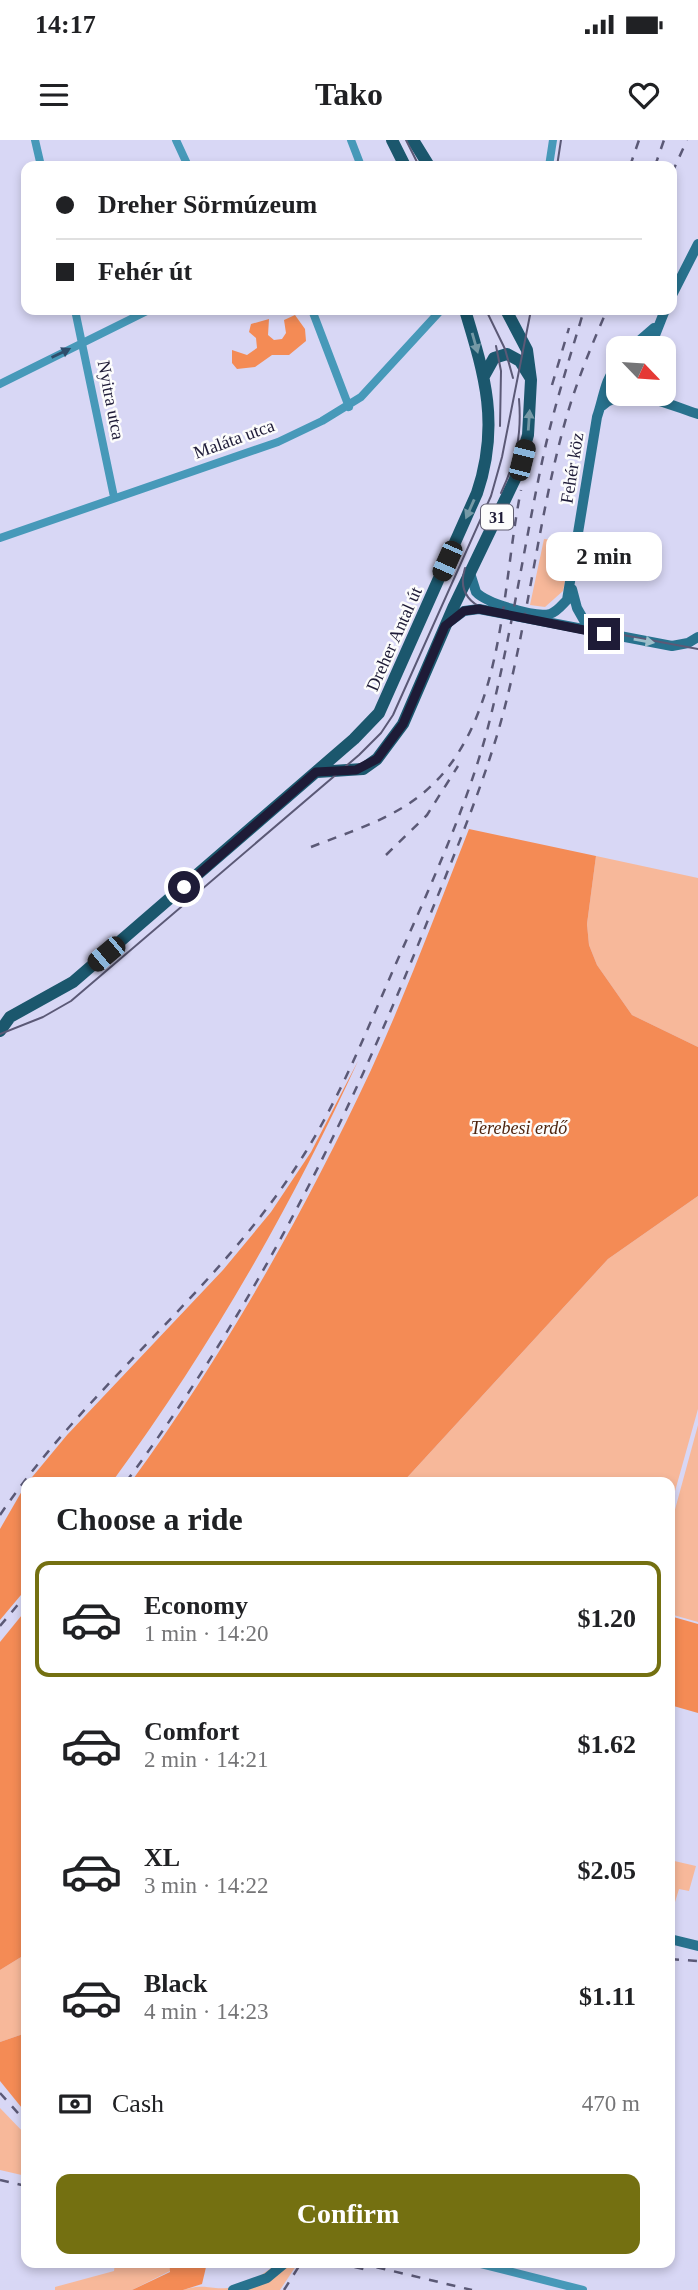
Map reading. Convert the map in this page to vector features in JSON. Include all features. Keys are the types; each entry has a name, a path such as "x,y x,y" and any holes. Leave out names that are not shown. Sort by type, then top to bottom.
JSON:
{"main road":[{"path":"392,140 402,161"},
{"path":"413,140 426,161"},
{"path":"677,285 698,244"},
{"name":"31","path":"466,315 484,376"},
{"name":"31","path":"356,770 377,759 403,724 522,460 528,435 531,380 527,350 509,315"},
{"path":"653,336 662,315"},
{"path":"645,336 656,326"},
{"path":"484,376 494,358 507,354 522,364 531,380"},
{"name":"Dreher Antal út","path":"5,1019 37,1005 73,982 354,739 387,701 477,493 491,433 484,376"},
{"name":"Fehér köz","path":"571,587 597,417 603,406 603,388 606,383"},
{"path":"603,406 614,397 628,395 698,414"},
{"path":"676,405 681,409"},
{"path":"470,573 476,592 482,599 546,615 564,603 571,587"},
{"path":"571,587 577,608 590,631"},
{"path":"445,626 464,611 479,609 672,646 688,643 698,637"},
{"path":"354,739 347,757 348,763 356,770"},
{"path":"316,772 356,770"},
{"name":"31","path":"0,1031 5,1019"},
{"path":"675,1941 698,1946"},
{"path":"233,2290 267,2278 279,2268"}],"street":[{"path":"35,140 40,161"},
{"path":"176,140 186,161"},
{"path":"351,140 359,161"},
{"path":"549,161 553,140"},
{"name":"Nyitra utca","path":"76,315 114,497"},
{"path":"0,384 139,315"},
{"path":"314,315 349,407"},
{"name":"Maláta utca","path":"0,538 278,442 349,407 437,315"},
{"path":"497,2268 583,2290"}],"shaded area":[{"path":"544,539 555,540 553,551 570,556 563,591 545,607 530,605"},
{"path":"596,856 698,878 698,1047 632,1015 597,965 589,945 587,924"},
{"path":"698,1196 698,1409 675,1491 675,1477 408,1477 608,1259"},
{"path":"698,1425 698,1622 675,1615 675,1510"},
{"path":"675,1861 696,1866 689,1891 679,1889 675,1902"},
{"path":"21,1957 21,2035 0,2042 0,1970"},
{"path":"0,2108 21,2130 21,2175 0,2170"},
{"path":"114,2268 170,2268 170,2271 132,2290 55,2290 55,2287 114,2271"},
{"path":"270,2268 295,2268 280,2290 183,2290 197,2287 228,2288 242,2285"}],"green space":[{"path":"295,315 305,329 306,341 289,355 272,355 255,367 237,369 232,363 232,350 247,355 257,348 256,338 249,332 251,324 269,319 268,335 274,340 282,339 286,333 284,320"},
{"name":"Terebesi erdő","path":"469,829 596,856 587,924 589,945 597,965 632,1015 698,1047 698,1196 608,1259 408,1477 135,1477 199,1384 290,1230 371,1070"},
{"path":"358,1061 305,1171 246,1278 182,1381 116,1477 32,1477 67,1435 223,1270 271,1212 311,1152"},
{"path":"21,1493 21,1595 0,1620 0,1529"},
{"path":"21,1616 21,1957 0,1970 0,1642"},
{"path":"675,1617 698,1624 698,1713 675,1706"},
{"path":"21,2035 21,2107 0,2081 0,2042"},
{"path":"170,2268 206,2268 202,2284 183,2290 132,2290 170,2272"}],"tram line":[{"path":"406,140 416,161"},
{"path":"558,161 561,140"},
{"path":"488,315 505,349 513,378"},
{"path":"0,1034 43,1017 71,1001 359,755 381,733 393,715 491,496 502,457 530,315"},
{"path":"496,346 501,371 500,426"},
{"path":"501,493 517,448 519,399"},
{"path":"465,568 463,581 468,598 484,609 698,649"}],"railway":[{"path":"632,161 639,140"},
{"path":"657,161 664,140"},
{"path":"677,162 687,140"},
{"path":"28,1477 73,1422 234,1249 305,1153 342,1085 445,851 478,761 503,664 546,443 583,315"},
{"path":"130,1477 215,1352 293,1216 362,1075 424,930 473,807 498,732 516,659 561,437 581,372 605,315"},
{"path":"552,385 569,328"},
{"path":"311,847 369,825 410,803 450,765 470,731 485,694 496,653 521,490"},
{"path":"386,855 427,815 458,766"},
{"path":"0,1515 21,1486"},
{"path":"0,1626 21,1601"},
{"path":"675,1959 698,1961"},
{"path":"0,2093 21,2116"},
{"path":"0,2180 21,2185"},
{"path":"284,2290 298,2268"},
{"path":"359,2268 368,2270"},
{"path":"380,2268 472,2290"}],"route":[{"path":"184,887 316,772 330,769 363,769 377,759 403,724 445,626 456,615 479,609 604,634"}]}
